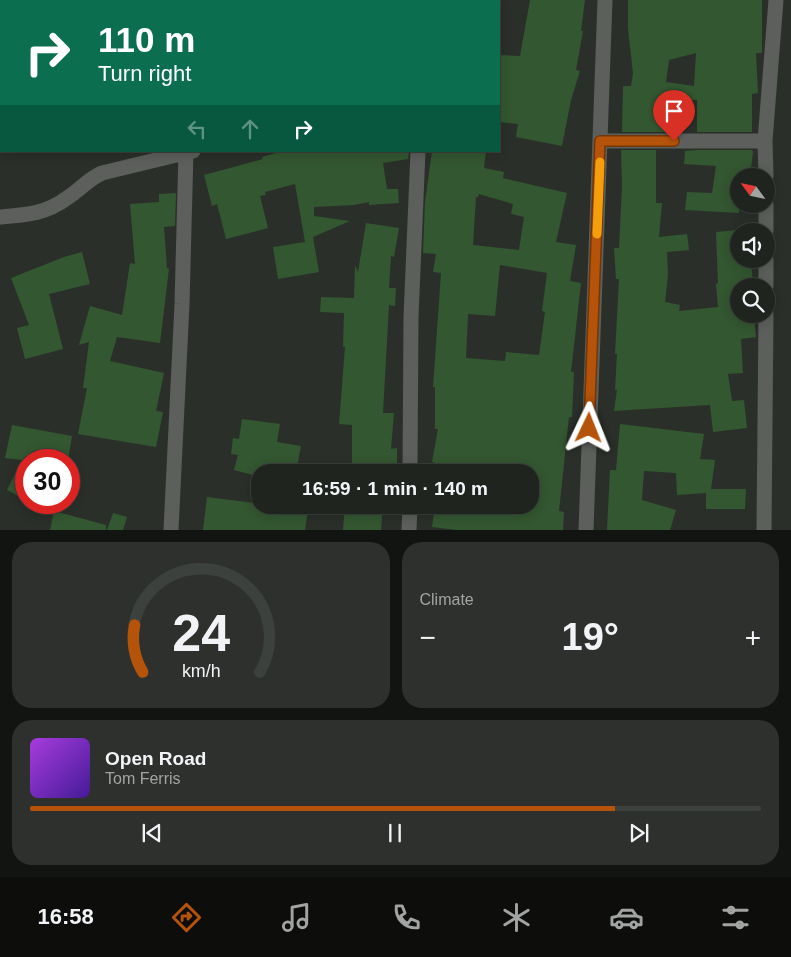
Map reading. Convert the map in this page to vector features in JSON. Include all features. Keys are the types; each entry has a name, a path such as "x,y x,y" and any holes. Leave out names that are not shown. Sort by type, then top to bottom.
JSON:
{"street":[{"path":"586,530 605,0"},
{"path":"766,168 765,141 776,0"},
{"path":"600,141 765,141"},
{"path":"0,217 34,215 66,199 91,178 102,173 188,152 170,530"},
{"path":"410,464 411,317 418,152"},
{"path":"764,530 766,323"},
{"path":"409,530 410,514"}],"building":[{"path":"530,0 585,0 581,31 583,31 576,70 580,71 571,100 562,146 516,137 518,124 500,122 500,55 520,56"},
{"path":"628,0 762,0 762,53 756,53 758,93 752,94 752,132 697,132 697,100 667,99 666,132 622,132 623,86 631,86 633,73 628,29","holes":["696,53 694,86 666,82 669,60"]},
{"path":"621,150 656,150 656,203 662,203 659,237 687,234 689,250 667,252 668,275 665,302 680,305 679,311 718,307 716,232 730,231 730,268 752,268 752,278 730,278 730,323 755,323 756,337 741,339 743,373 728,374 732,401 744,400 747,428 713,432 710,405 614,411 617,390 615,390 617,354 615,354 619,279 616,279 614,248 619,248 622,186"},
{"path":"752,150 751,168 730,168 730,212 685,210 687,192 712,193 716,166 684,164 685,151"},
{"path":"279,152 409,152 408,159 383,163 387,189 398,189 399,203 369,205 369,202 354,205 314,207 314,216 350,221 313,237 319,272 278,279 273,247 305,242 295,184 265,192 266,195 260,196 268,228 226,239 217,204 212,206 204,175 263,159 262,157"},
{"path":"432,152 486,152 484,168 504,172 503,178 567,193 556,242 576,245 570,281 581,283 571,372 574,372 572,417 569,417 559,511 564,512 563,530 457,530 432,527 434,514 539,514 539,464 435,464 432,462 438,429 435,429 435,387 433,387 441,273 433,272 436,254 423,253 425,202","holes":["479,194 513,204 511,214 524,217 519,250 473,245 476,197","500,265 547,273 542,311 545,312 539,355 506,352 505,361 466,358 468,314 495,316"]},
{"path":"176,193 175,226 164,227 167,268 169,269 160,343 117,337 110,361 164,373 156,411 163,412 156,447 78,434 87,388 83,388 89,342 79,345 90,306 122,315 130,263 135,264 130,204 159,202 159,194"},
{"path":"366,223 399,228 394,257 391,256 389,288 396,288 395,306 389,305 383,413 394,413 391,449 397,448 397,464 352,464 352,425 339,424 345,347 343,347 344,313 320,312 321,297 354,298 355,265 358,272"},
{"path":"82,252 90,284 49,294 63,349 25,359 17,328 29,325 11,278"},
{"path":"242,419 280,424 277,442 301,446 298,464 251,464 251,474 234,470 238,455 231,454 233,438 239,439"},
{"path":"620,424 704,434 700,459 715,460 711,489 746,489 745,509 706,509 706,493 677,495 676,473 644,471 642,500 676,510 670,530 607,530 610,470 616,470"},
{"path":"12,425 72,436 70,449 15,449 15,459 5,458"},
{"path":"15,474 15,494 7,490"},
{"path":"207,497 251,503 251,514 307,514 305,530 203,530"},
{"path":"113,513 127,517 123,530 107,530"},
{"path":"53,514 65,514 106,525 106,530 50,530"},
{"path":"344,514 382,514 381,530 343,530"}],"slow traffic":[{"path":"597,234 600,162"}],"route":[{"path":"589,428 600,141 674,141"}]}
